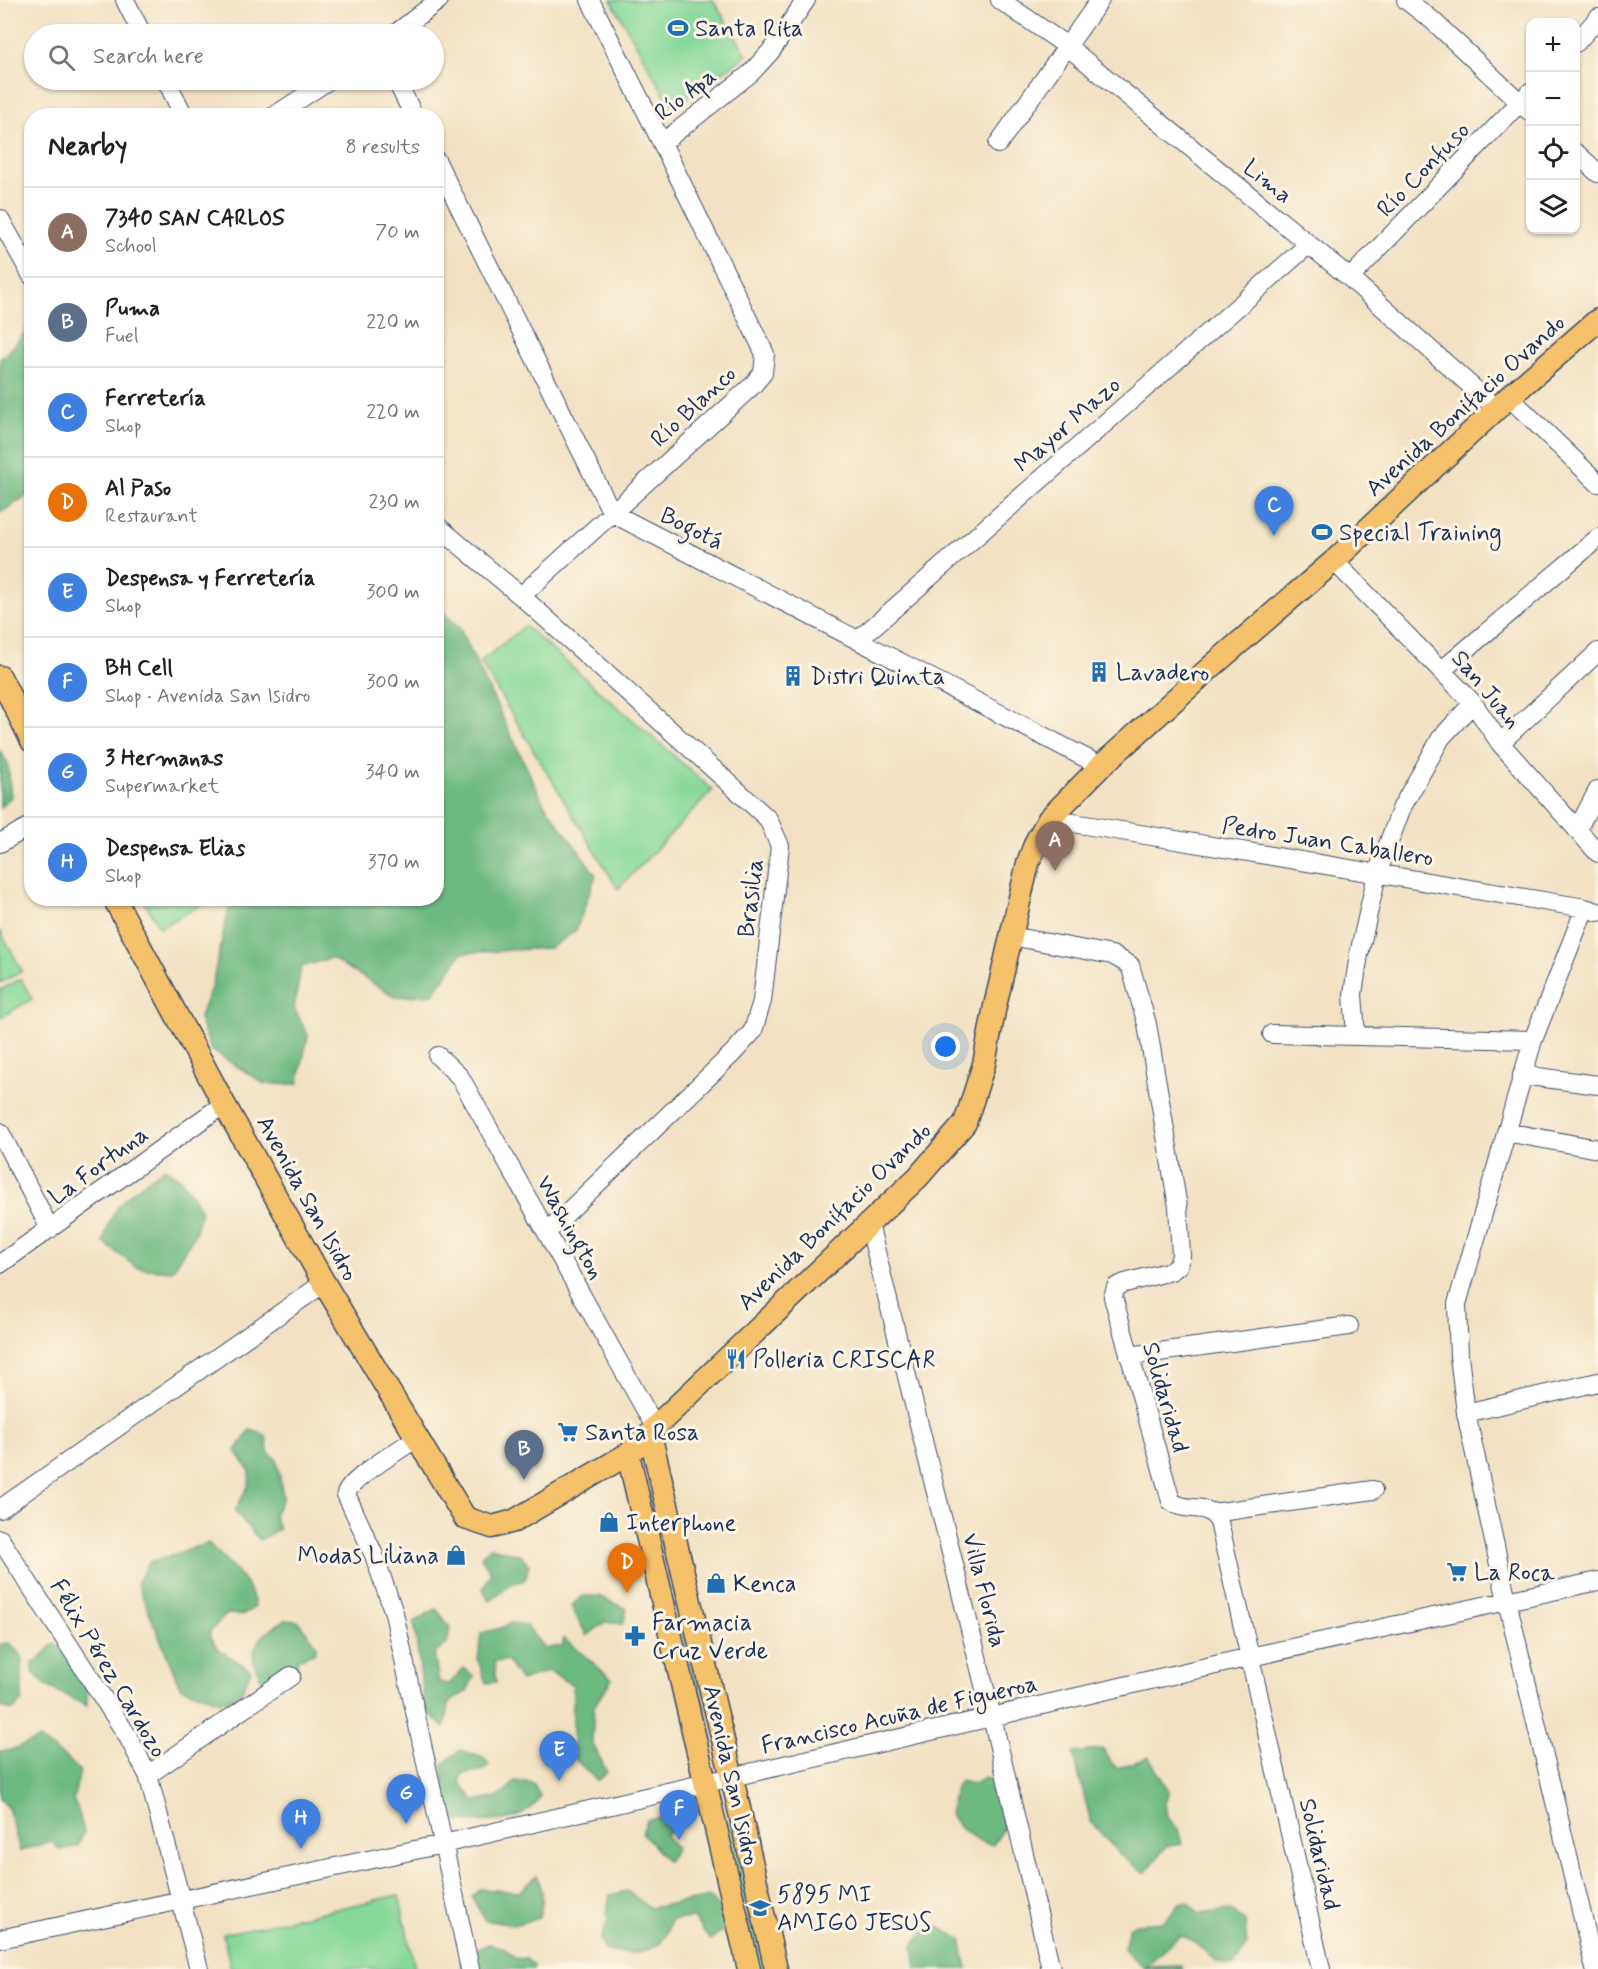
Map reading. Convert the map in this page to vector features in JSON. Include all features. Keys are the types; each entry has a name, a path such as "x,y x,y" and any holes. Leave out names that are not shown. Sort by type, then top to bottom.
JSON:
{"main road":[{"name":"Avenida Bonifacio Ovando","path":"465,1518 492,1527 514,1521 628,1454 918,1177 965,1123 984,1064 994,1006 1028,863 1036,842 1049,819 1101,766 1334,561 1503,403 1598,320"},
{"path":"0,677 24,725"},
{"name":"Avenida San Isidro","path":"118,906 224,1104 324,1283 465,1518"},
{"name":"Avenida San Isidro","path":"652,1430 776,1969"},
{"name":"Avenida San Isidro","path":"628,1454 748,1969"}],"street":[{"path":"125,0 137,24"},
{"path":"408,24 439,0"},
{"name":"Río Blanco","path":"521,596 753,386 764,373 765,354 590,0"},
{"name":"Río Apa","path":"662,143 751,73 771,51 806,0"},
{"name":"Lima","path":"1000,0 1067,46 1598,483"},
{"path":"998,144 1100,0"},
{"path":"1406,0 1526,102"},
{"path":"1580,38 1598,18"},
{"path":"171,90 180,108"},
{"path":"286,108 314,90"},
{"path":"401,90 410,108"},
{"name":"Río Confuso","path":"1350,278 1526,104"},
{"path":"1580,157 1598,173"},
{"path":"444,176 612,513"},
{"path":"0,219 24,262"},
{"name":"Mayor Mazo","path":"858,640 1308,245"},
{"name":"Bogotá","path":"612,513 1101,766"},
{"name":"Brasilia","path":"444,532 521,596 768,819 780,846 762,1001 753,1031 547,1232"},
{"path":"1441,671 1598,538"},
{"name":"San Juan","path":"1334,561 1473,703 1500,743 1598,853"},
{"path":"1500,743 1598,652"},
{"path":"1356,1035 1353,994 1359,954 1377,874 1402,807 1441,738 1473,703"},
{"path":"1577,830 1598,790"},
{"name":"Pedro Juan Caballero","path":"1049,819 1591,910"},
{"path":"0,843 24,830"},
{"path":"1591,910 1533,1040 1457,1304 1459,1356 1466,1413 1507,1601 1595,1969"},
{"name":"Solidaridad","path":"1011,936 1112,955 1130,965 1147,1024 1178,1207 1181,1255 1178,1266 1171,1271 1116,1287 1113,1297 1172,1501 1178,1506 1204,1508 1213,1513 1219,1522 1321,1969"},
{"path":"1272,1034 1533,1040"},
{"name":"Washington","path":"438,1056 460,1077 547,1232 652,1430"},
{"path":"1522,1074 1598,1085"},
{"name":"La Fortuna","path":"0,1264 224,1104"},
{"path":"0,1132 50,1230"},
{"path":"1506,1132 1598,1149"},
{"name":"Villa Florida","path":"869,1224 992,1717 1051,1969"},
{"path":"0,1509 324,1283"},
{"path":"1129,1356 1350,1326"},
{"path":"1466,1413 1598,1382"},
{"path":"417,1438 363,1475 350,1486 346,1494 374,1555 394,1613 470,1969"},
{"path":"1213,1513 1373,1490"},
{"name":"Félix Pérez Cardozo","path":"0,1539 127,1735 148,1775 199,1969"},
{"name":"Francisco Acuña de Figueroa","path":"0,1939 442,1844 1250,1657 1598,1581"},
{"path":"148,1775 291,1676"}],"green space":[{"name":"Santa Rita","path":"611,0 713,0 747,55 672,108"},
{"path":"24,333 24,498 0,513 0,359"},
{"path":"444,613 460,629 543,802 596,875 576,930 550,948 462,953 433,994 396,997 331,958 301,967 294,1008 308,1035 298,1084 265,1084 211,1050 199,1019 212,985 229,906 444,906"},
{"path":"525,626 713,790 618,889 480,662"},
{"path":"0,751 8,764 11,797 0,808"},
{"path":"147,906 199,906 160,928"},
{"path":"0,930 22,971 0,983"},
{"path":"21,979 32,999 0,1018 0,990"},
{"path":"164,1168 187,1186 201,1212 195,1234 172,1271 137,1268 103,1242 115,1211 134,1190"},
{"path":"250,1430 266,1435 268,1452 277,1460 283,1497 274,1515 279,1529 259,1540 235,1511 249,1484 250,1471 236,1451"},
{"path":"647,1492 653,1494 713,1741 711,1742 707,1742"},
{"path":"208,1543 243,1580 253,1597 255,1606 244,1615 227,1614 210,1631 210,1638 219,1650 251,1670 239,1697 221,1701 180,1687 137,1583 149,1562"},
{"path":"490,1547 521,1555 529,1565 525,1580 511,1584 489,1601 483,1589 491,1572 481,1557"},
{"path":"583,1596 598,1596 627,1609 623,1624 605,1622 587,1636 571,1606"},
{"path":"436,1609 450,1627 447,1644 434,1654 439,1682 449,1684 464,1668 474,1676 467,1691 449,1703 445,1728 425,1709 414,1622"},
{"path":"285,1620 298,1621 317,1646 314,1653 297,1659 298,1673 264,1684 255,1664 255,1647 263,1636"},
{"path":"511,1623 526,1626 545,1649 563,1645 563,1638 612,1679 594,1706 592,1742 607,1772 597,1781 573,1757 573,1685 548,1671 521,1681 507,1661 494,1662 496,1682 486,1683 478,1660 481,1633"},
{"path":"9,1643 22,1656 22,1701 13,1710 0,1707 0,1644"},
{"path":"54,1643 67,1651 87,1678 87,1706 48,1687 33,1672 33,1662 40,1659"},
{"path":"39,1739 68,1759 80,1772 73,1799 84,1832 78,1846 60,1850 51,1841 20,1851 8,1807 0,1799 0,1751 8,1751"},
{"path":"1103,1749 1113,1765 1118,1768 1149,1757 1169,1791 1165,1802 1167,1817 1178,1829 1182,1844 1167,1846 1145,1873 1120,1855 1091,1822 1073,1753"},
{"path":"460,1750 483,1758 489,1765 483,1770 462,1774 460,1782 474,1801 498,1797 515,1781 533,1783 540,1796 526,1812 516,1817 481,1822 458,1821 444,1802 443,1764"},
{"path":"984,1778 1001,1783 1004,1828 993,1845 979,1841 968,1834 949,1814 955,1788 960,1781 974,1784"},
{"path":"679,1814 684,1826 665,1834 676,1849 667,1861 642,1833 647,1820"},
{"path":"732,1820 768,1969 759,1969 726,1824"},
{"path":"536,1876 541,1886 542,1897 539,1918 513,1925 485,1920 472,1897 481,1889 519,1892"},
{"path":"627,1891 650,1908 709,1897 720,1909 725,1929 710,1940 693,1918 671,1920 664,1938 652,1948 637,1953 605,1950 601,1938 609,1918 606,1915 610,1895"},
{"path":"399,1895 415,1969 231,1969 223,1934"},
{"path":"1187,1902 1199,1914 1231,1910 1245,1922 1247,1946 1234,1965 1224,1964 1210,1957 1195,1942 1179,1936 1146,1966 1181,1965 1182,1969 1144,1969 1145,1967 1124,1948 1129,1927 1136,1924 1164,1922 1179,1904"},
{"path":"938,1927 961,1939 967,1969 916,1969 913,1946 926,1929"},
{"path":"489,1944 503,1947 515,1958 526,1959 534,1965 534,1969 462,1969 461,1956"}],"place":[{"name":"Santa Rita","path":"678,28"},
{"name":"Special Training","path":"1322,532"},
{"name":"Ferretería","path":"1274,536"},
{"name":"Lavadero","path":"1099,672"},
{"name":"Distri Quinta","path":"793,676"},
{"name":"7340 SAN CARLOS","path":"1055,871"},
{"name":"Polleria CRISCAR","path":"736,1359"},
{"name":"Santa Rosa","path":"568,1432"},
{"name":"Puma","path":"524,1480"},
{"name":"Interphone","path":"609,1522"},
{"name":"Modas Liliana","path":"456,1555"},
{"name":"La Roca","path":"1457,1572"},
{"name":"Kenca","path":"716,1583"},
{"name":"Al Paso","path":"627,1593"},
{"name":"Farmacia Cruz Verde","path":"635,1636"},
{"name":"Despensa y Ferretería","path":"559,1781"},
{"name":"3 Hermanas","path":"406,1824"},
{"name":"BH Cell","path":"679,1840"},
{"name":"Despensa Elias","path":"301,1849"},
{"name":"5895 MI AMIGO JESUS","path":"760,1908"}]}
